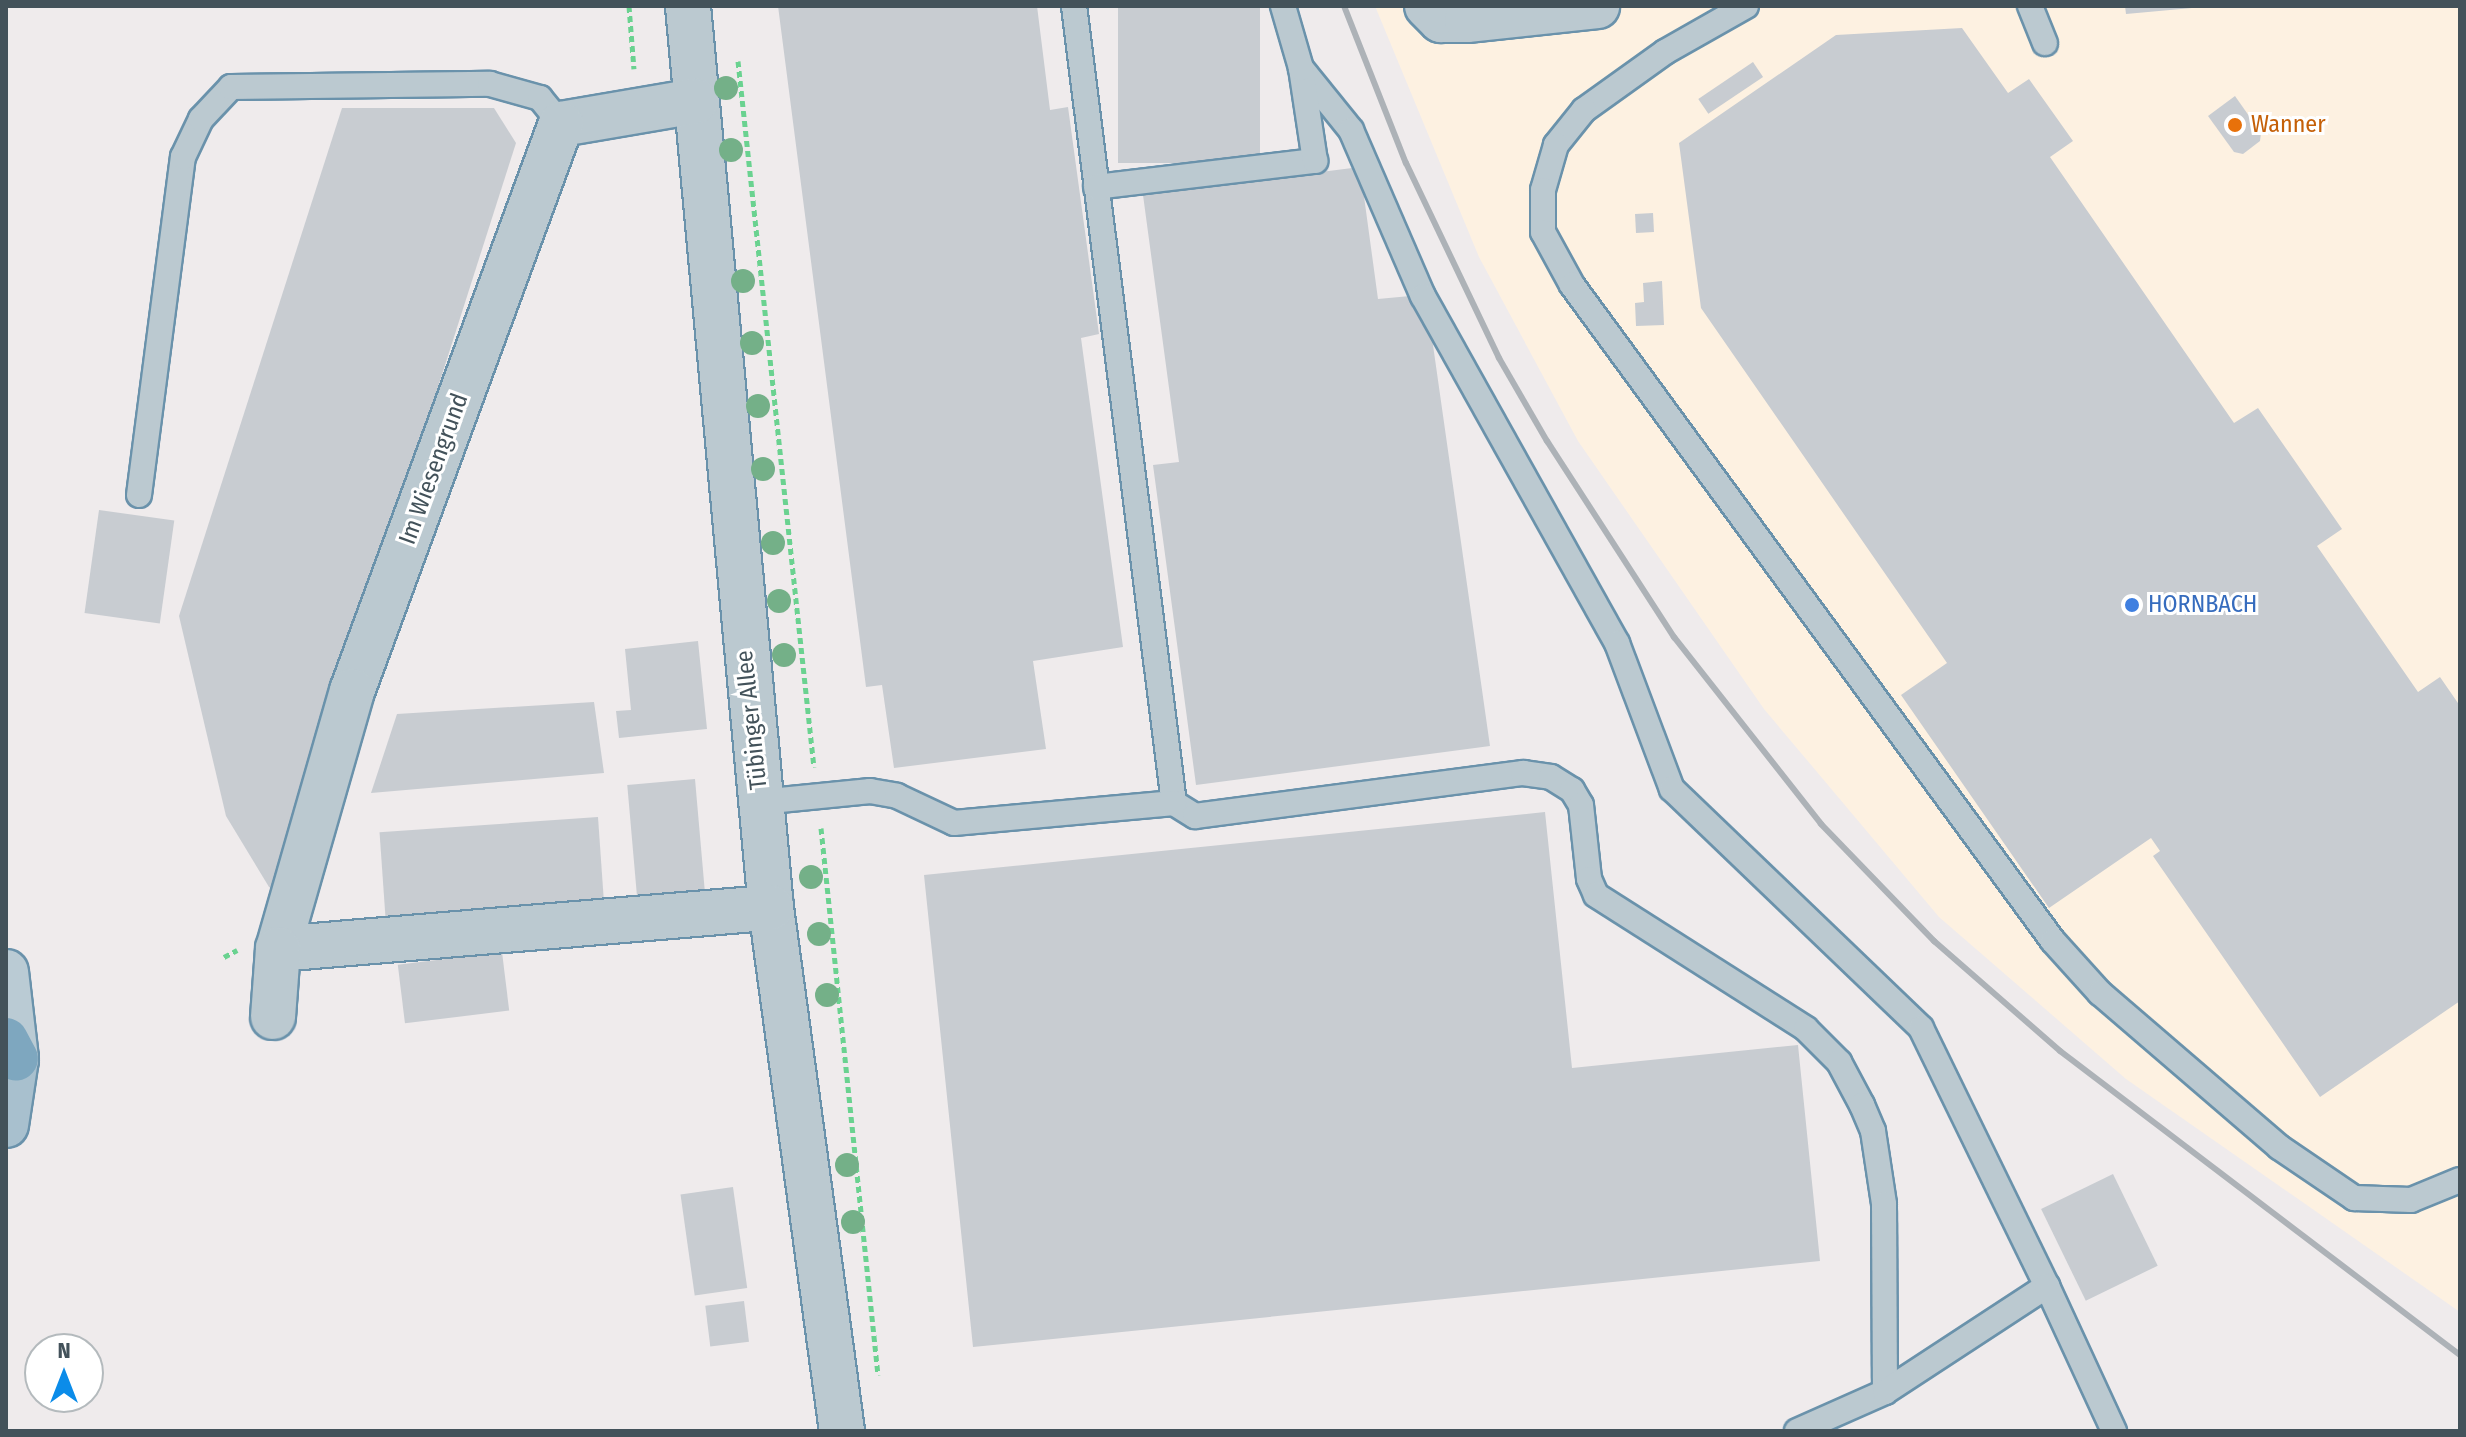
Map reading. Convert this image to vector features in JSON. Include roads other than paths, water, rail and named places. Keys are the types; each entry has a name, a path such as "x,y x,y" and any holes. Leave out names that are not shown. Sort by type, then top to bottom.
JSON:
{"main road":[{"path":"6,972 11,1049 6,1125"}],"street":[{"name":"Tübinger Allee","path":"688,6 771,908 842,1431"},
{"path":"1427,6 1441,20 1597,6"},
{"path":"561,124 696,101"},
{"name":"Im Wiesengrund","path":"273,1017 278,949 352,691 561,124"},
{"path":"278,949 771,908"}],"lane":[{"path":"1074,6 1174,803"},
{"path":"1096,187 1315,161 1301,68 1283,6"},
{"path":"1746,6 1665,52 1584,110 1556,145 1543,190 1543,232 1572,285 2053,941 2100,993 2279,1147 2354,1198 2411,1200 2460,1180"},
{"path":"2030,6 2045,43"},
{"path":"1301,68 1351,130 1423,296 1617,643 1672,789 1921,1028 2114,1431"},
{"path":"139,495 183,157 201,119 231,87 490,84 540,98 561,124"},
{"path":"760,802 870,791 897,796 954,823 1174,803 1195,816 1523,773 1551,777 1572,790 1581,805 1589,879 1596,895 1806,1029 1839,1062 1873,1131 1884,1204 1885,1392"},
{"path":"1797,1431 1885,1392 2047,1286"}],"railway":[{"path":"1344,6 1406,163 1499,358 1547,441 1674,637 1821,824 1934,941 2060,1051 2460,1355"}],"place":[{"name":"Wanner","path":"2235,125"},
{"name":"HORNBACH","path":"2132,605"}]}
